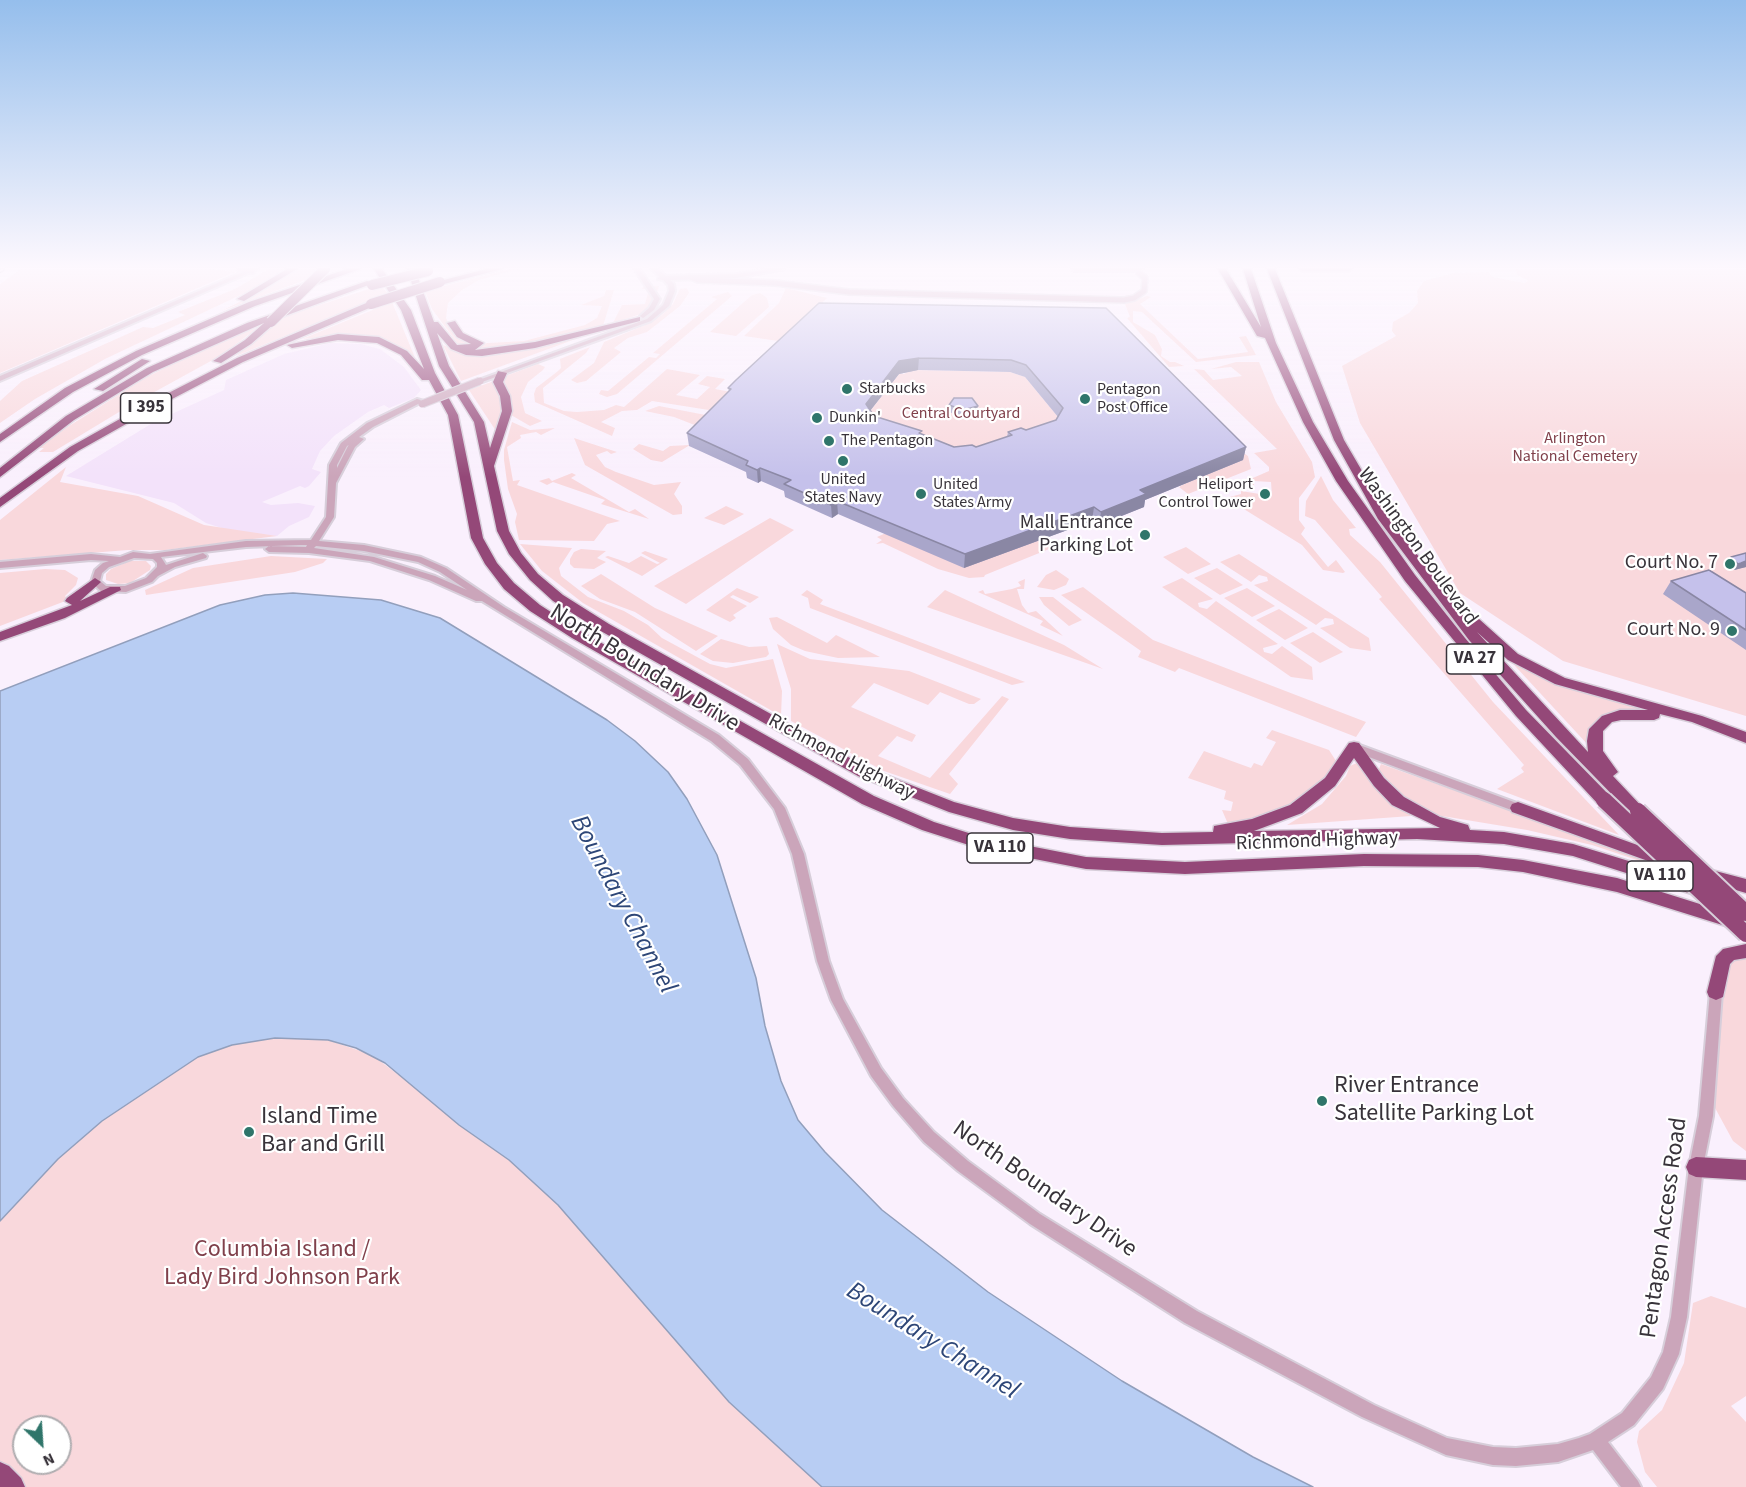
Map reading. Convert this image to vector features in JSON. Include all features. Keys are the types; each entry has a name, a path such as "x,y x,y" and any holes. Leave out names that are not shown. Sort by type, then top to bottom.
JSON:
{"highway":[{"path":"100,372 137,348 157,338"},
{"name":"I 395","path":"0,439 40,409 100,372 173,338"},
{"path":"0,474 7,459 94,393 156,358 199,338"},
{"path":"7,459 24,452 86,408 150,370 219,338"},
{"path":"100,434 149,399 253,338"},
{"name":"I 395","path":"0,503 74,449 100,434 192,384 290,338"},
{"path":"192,384 292,345 327,338"},
{"path":"367,338 379,340 398,348 447,403"},
{"name":"Richmond Highway","path":"417,338 430,373 458,427 470,513 477,538 491,564 518,595 570,630 816,773 904,816 951,834 1006,850 1122,867 1185,868 1420,859 1523,866 1617,885 1746,925"},
{"name":"Richmond Highway","path":"434,338 444,366 479,422 500,523 520,561 558,598 604,627 825,752 891,786 949,806 1014,824 1070,833 1198,839 1417,833 1504,838 1573,850 1746,904"},
{"path":"446,338 451,345 466,352 493,352 585,338"},
{"path":"451,345 468,348 479,344 467,338"},
{"path":"1261,338 1264,341"},
{"path":"1262,338 1284,370"},
{"name":"Washington Boulevard","path":"1270,338 1315,436 1405,572 1460,641 1521,713 1604,800 1746,934"},
{"path":"1281,338 1286,355 1360,506"},
{"name":"Washington Boulevard","path":"1289,338 1325,418 1373,502 1410,556 1515,683 1638,812 1746,913"},
{"path":"490,469 507,411 505,396 498,382 502,373"},
{"path":"1410,556 1445,588 1493,641 1533,669 1575,686 1697,719 1746,738"},
{"path":"0,630 61,607 83,594 95,579"},
{"path":"0,638 60,615 115,590"},
{"path":"1638,812 1596,752 1594,735 1607,719 1627,714 1661,716 1714,731 1746,744"},
{"path":"1124,837 1236,829 1284,815 1322,790 1354,747 1385,789 1406,806 1444,824 1504,838"},
{"path":"1518,808 1746,880"},
{"path":"1518,808 1598,839 1746,886"},
{"path":"1716,992 1722,961 1736,951 1746,951"},
{"path":"1696,1167 1746,1170"},
{"path":"0,1475 12,1487"}],"street":[{"path":"0,379 94,338"},
{"path":"311,546 330,517 334,481 352,446 361,438 383,423 421,403 585,338"},
{"path":"478,380 502,373 577,341"},
{"name":"North Boundary Drive","path":"119,559 133,555 152,556 246,544 311,546 397,565 501,609 700,728 734,753 760,780 788,827 800,862 826,974 861,1048 887,1088 920,1127 985,1183 1062,1237 1191,1317 1422,1437 1470,1452 1516,1457 1558,1453 1596,1440"},
{"name":"North Boundary Drive","path":"115,590 138,585 180,562 218,553 311,546"},
{"path":"152,556 160,559 162,565 157,574"},
{"path":"0,565 98,557 119,559"},
{"path":"95,579 101,568 119,559"},
{"path":"66,560 86,564 92,568 95,579 104,589 115,590"},
{"path":"1354,747 1518,808"},
{"name":"Pentagon Access Road","path":"1596,1440 1621,1424 1640,1407 1657,1383 1671,1354 1682,1298 1696,1167 1706,1116 1716,992"},
{"path":"1596,1440 1632,1487"}],"shaded area":[{"path":"330,343 361,344 380,349 404,367 421,390 414,398 389,408 384,405 368,412 334,436 320,451 312,469 321,472 309,486 305,488 300,486 262,502 271,505 298,503 315,506 309,517 289,526 277,536 231,531 206,523 174,503 66,476 154,422 224,390 226,380 284,354"}],"green space":[{"path":"0,338 81,338 0,373"},
{"path":"117,338 149,338 105,359 35,399 0,423 0,401 22,381"},
{"path":"230,338 244,338 220,356 129,406 53,452 39,452 44,448 39,448 69,426 147,377"},
{"path":"256,338 279,338 236,356"},
{"path":"380,338 407,338 416,360 399,346"},
{"path":"454,338 466,338 470,342 463,346"},
{"path":"548,338 492,351 470,350 487,343"},
{"path":"577,338 461,381 443,345 464,353 491,354"},
{"path":"613,338 627,338 614,348 621,352 586,381 577,383 571,380 594,363 604,342"},
{"path":"670,338 682,338 617,394 607,397 599,394 601,390 608,391 649,357 656,358 660,354 653,353"},
{"path":"760,338 783,338 778,341"},
{"path":"1144,338 1157,338 1162,349 1161,356 1170,362 1184,366 1169,367"},
{"path":"1171,338 1176,338 1198,359 1248,352 1240,338 1247,338 1256,355 1196,362"},
{"name":"Arlington National Cemetery","path":"1392,338 1746,338 1746,716 1563,661 1460,593 1360,423 1342,366"},
{"path":"590,347 586,353 543,388 544,403 564,411 577,412 604,410 616,405 624,407 667,369 700,375 676,395 697,399 710,387 698,384 707,376 725,379 715,389 737,393 705,429 674,417 645,411 659,406 711,416 715,411 652,401 637,410 622,411 601,422 615,428 612,436 535,402 536,388 561,368 560,359"},
{"path":"1236,362 1259,362 1276,402 1312,462 1315,477 1299,498 1299,520 1305,528 1301,534 1328,567 1336,560 1345,572 1323,570 1302,545 1226,498 1241,494 1241,491 1272,496 1271,482 1254,481 1254,485 1239,484 1269,471 1269,467 1254,453 1277,449 1194,369 1204,370 1213,380 1242,376 1231,367 1211,369"},
{"path":"538,364 545,367 528,382 521,397 525,413 542,421 530,426 511,415 511,399 503,377"},
{"name":"Central Courtyard","path":"912,370 1010,372 1025,377 1063,423 975,460 864,419 899,374"},
{"path":"494,381 499,389 503,409 496,431 469,390"},
{"path":"512,422 530,430 555,428 541,435 536,432 520,435 521,438 507,447 513,481 520,480 517,485 620,521 607,524 594,541 519,540 515,522 517,514 508,489 504,460 504,450"},
{"path":"574,438 617,452 611,454 607,451 596,455 605,467 616,472 654,485 681,482 674,494 682,506 682,514 673,515 585,465"},
{"path":"639,444 663,451 670,446 690,445 662,462 651,460 633,449"},
{"path":"1241,451 1248,456 1251,469 1188,494 1179,487"},
{"path":"66,467 60,482 138,496 204,525 277,536 165,550 128,550 0,560 0,520"},
{"path":"572,473 576,475 571,478 629,512 635,509 649,519 601,504 605,500 553,482 547,485 539,481 549,478 552,481"},
{"path":"1321,476 1333,500 1356,528 1349,529 1350,535 1380,562 1493,702 1619,835 1497,789 1524,772 1521,768 1524,765 1379,599 1382,597 1315,520 1305,516 1306,501"},
{"path":"726,506 744,514 724,525 704,518"},
{"path":"770,518 794,530 686,604 654,586"},
{"path":"886,533 1042,539 1059,545 984,577 969,578 938,569 883,543 876,544 882,540 877,537"},
{"path":"520,544 572,548 559,568 561,576 588,597 624,611 648,625 662,638 710,664 726,668 773,659 782,691 781,716 583,603 542,571"},
{"path":"1186,547 1211,564 1188,574 1163,557"},
{"path":"581,549 606,551 597,558 606,562 594,569 574,568 570,564 570,559 574,552"},
{"path":"645,551 668,559 642,576 605,557 629,563 641,556 657,564 660,563 641,553"},
{"path":"1239,554 1369,638 1371,651 1350,648 1320,628 1334,624 1333,619 1325,618 1316,625 1254,585 1268,581 1267,577 1259,575 1251,582 1220,562"},
{"path":"271,556 327,559 323,563 295,572 146,595 145,590 193,568"},
{"path":"130,561 146,561 151,566 150,570 130,583 118,584 106,580 106,574 111,569"},
{"path":"1217,568 1243,585 1220,595 1194,578"},
{"path":"45,569 65,570 78,578 76,585 65,596 68,600 0,626 0,573"},
{"path":"1056,570 1069,579 1066,585 1054,590 1037,587 1046,575"},
{"path":"601,574 655,608 718,636 696,651 635,612 600,599 581,586"},
{"path":"1182,578 1213,599 1198,603 1199,607 1207,609 1216,601 1278,644 1263,648 1264,652 1272,654 1282,646 1312,667 1313,680 1291,677 1162,587"},
{"path":"1025,579 1024,589 1017,589 1022,605 1028,613 1036,611 1063,636 1040,625 1043,621 978,592 983,590 985,594 1012,589 1021,586 1018,582"},
{"path":"1083,587 1153,640 1366,722 1356,737 1179,668 1175,672 1138,657 1141,651 1061,595"},
{"path":"737,588 759,597 750,603 733,595 730,597 747,606 733,615 736,618 730,622 706,610"},
{"path":"1247,588 1275,606 1252,617 1224,598"},
{"path":"807,590 823,600 820,604 1025,682 1012,685 810,608 808,598 801,595"},
{"path":"945,590 1064,645 1103,669 927,607"},
{"path":"1039,597 1053,597 1082,620 1069,626 1044,605"},
{"path":"1279,609 1308,628 1285,640 1256,620"},
{"path":"777,617 827,643 836,635 880,657 838,658 805,651 791,645 773,629 769,618"},
{"path":"1313,632 1343,652 1320,663 1290,643"},
{"path":"721,639 749,647 767,646 769,654 766,657 733,663 713,661 700,654"},
{"path":"777,644 810,659 909,671 981,699 974,704 969,704 940,692 928,705 874,683 851,707 916,735 912,742 897,736 878,756 930,778 1002,696 1009,699 949,774 958,784 950,794 884,771 791,721 791,689"},
{"path":"1504,654 1569,688 1658,713 1630,710 1601,717 1589,746"},
{"path":"1272,730 1329,750 1336,761 1332,774 1292,806 1257,819 1228,824 1222,810 1231,811 1233,802 1224,799 1226,791 1188,778 1204,751 1251,768 1254,763 1262,766 1276,742 1266,738"},
{"path":"1359,762 1372,785 1411,816 1287,825 1322,804 1346,776 1350,766"},
{"path":"1381,764 1641,857 1649,864 1592,845 1527,830 1430,814 1386,783 1379,769"},
{"path":"1746,956 1746,1151 1733,1141 1714,1106 1723,981 1732,961"},
{"name":"Columbia Island / Lady Bird Johnson Park","path":"275,1038 328,1040 372,1055 459,1125 509,1160 558,1205 729,1402 822,1487 0,1487 0,1221 58,1159 102,1121 146,1089 198,1057 232,1045"},
{"path":"1711,1296 1746,1308 1746,1396 1731,1406 1746,1422 1746,1487 1657,1487 1645,1472 1637,1442 1639,1431 1662,1410 1684,1363 1693,1303"}],"water":[{"name":"Boundary Channel","path":"293,593 381,600 440,618 607,720 635,741 668,772 687,799 717,855 756,978 765,1026 781,1081 798,1120 825,1152 882,1210 988,1292 1122,1381 1253,1457 1313,1487 822,1487 729,1402 558,1205 509,1160 459,1125 385,1063 356,1048 328,1040 275,1038 232,1045 198,1057 102,1121 58,1159 0,1221 0,691 220,605 265,595"}],"building":[{"name":"The Pentagon","path":"781,338 1137,338 1246,447 1140,490 1146,494 1101,512 1094,507 965,554 837,501 831,505 784,484 791,480 760,468 757,470 746,465 748,461 687,433 731,389 728,388","holes":["919,358 1011,360 1026,365 1063,408 1056,420 1026,430 1021,428 1008,432 1012,435 976,447 972,445 954,447 919,433 922,431 874,416 866,404 899,361"]},
{"path":"954,398 972,398 978,406 963,410 949,405"},
{"path":"1746,553 1746,561 1738,564 1731,557"},
{"path":"1709,570 1746,593 1746,630 1671,581"}],"place":[{"name":"Starbucks","path":"847,389"},
{"name":"Pentagon Post Office","path":"1085,399"},
{"name":"Dunkin'","path":"817,418"},
{"name":"The Pentagon","path":"829,441"},
{"name":"United States Navy","path":"843,461"},
{"name":"United States Army","path":"921,494"},
{"name":"Heliport Control Tower","path":"1265,494"},
{"name":"Mall Entrance Parking Lot","path":"1145,535"},
{"name":"Court No. 7","path":"1730,564"},
{"name":"Court No. 9","path":"1732,631"},
{"name":"River Entrance Satellite Parking Lot","path":"1322,1101"},
{"name":"Island Time Bar and Grill","path":"249,1132"}]}
